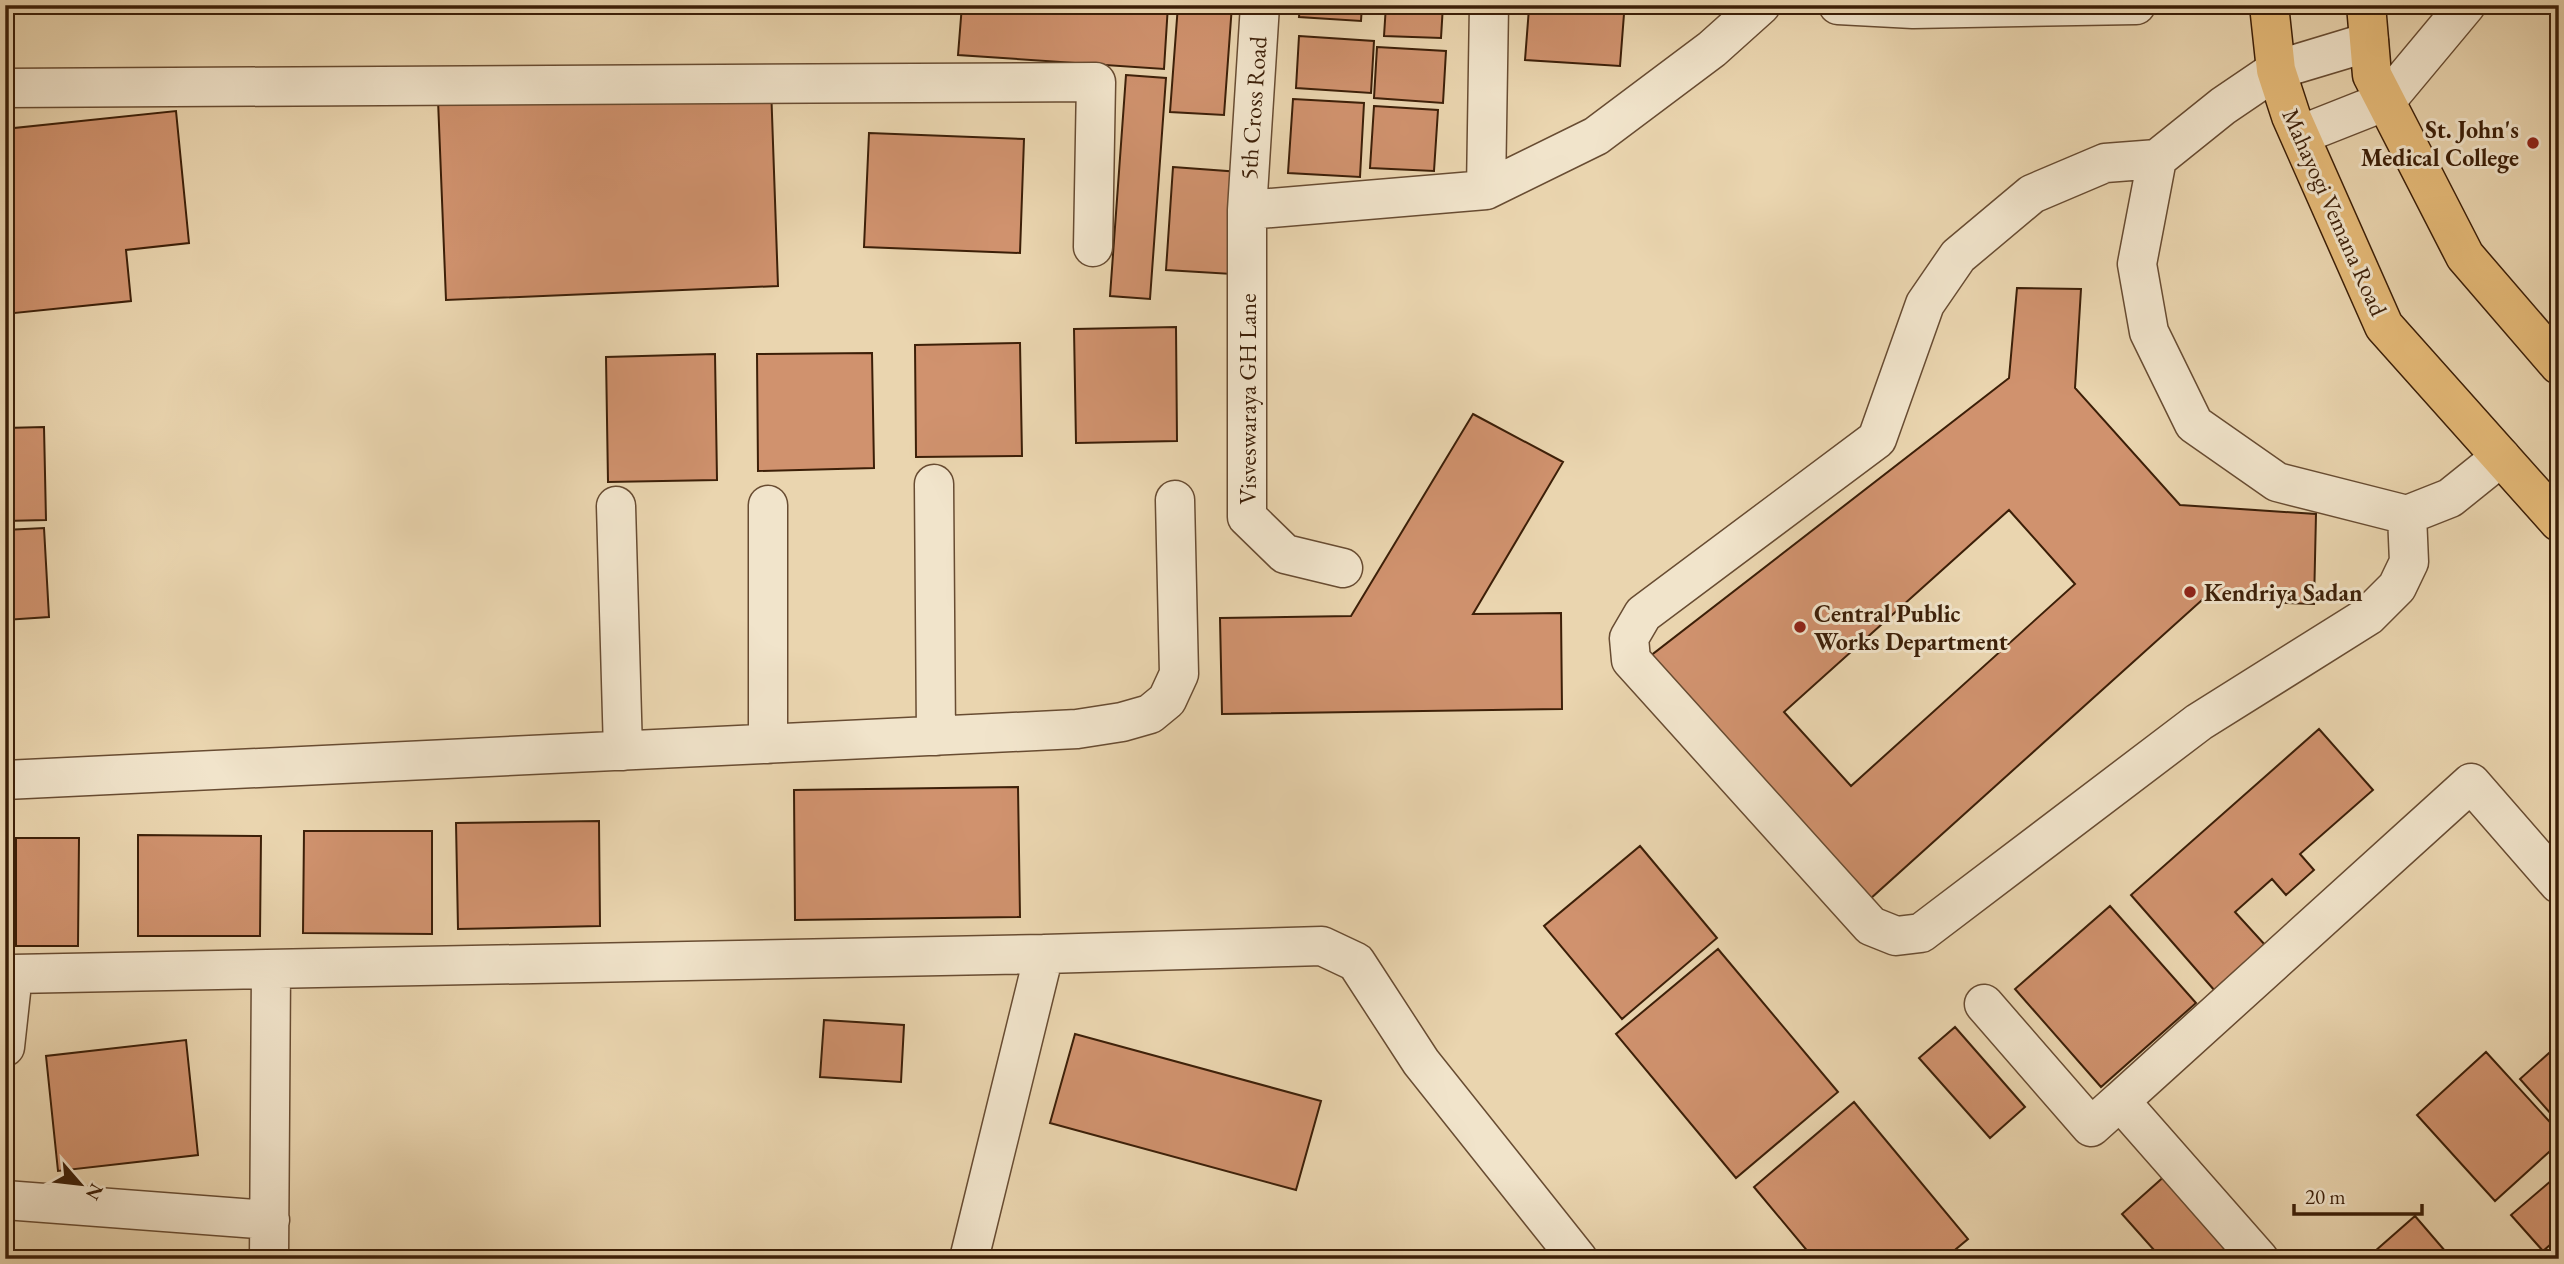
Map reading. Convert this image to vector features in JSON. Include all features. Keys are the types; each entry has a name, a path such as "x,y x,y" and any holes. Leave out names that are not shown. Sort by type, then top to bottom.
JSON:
{"main road":[{"name":"Mahayogi Vemana Road","path":"2269,5 2276,70 2300,135 2384,327 2559,522"},
{"path":"2368,23 2372,75 2465,256 2559,365"}],"street":[{"name":"5th Cross Road","path":"1247,210 1260,5"},
{"path":"1486,190 1489,5"},
{"path":"1247,210 1486,190 1596,136 1712,49 1761,5"},
{"path":"1838,5 1913,9 2136,5"},
{"path":"2300,135 2386,101 2466,5"},
{"path":"2368,23 2276,70 2157,159 2105,163 2032,194 1958,256 1925,304 1877,439 1643,614 1629,638 1631,660 1871,926 1896,936 1921,933 2199,722 2368,616 2397,587 2409,562 2407,515"},
{"path":"5,88 1096,82 1093,247"},
{"path":"2157,159 2137,264 2149,332 2194,424 2277,482 2407,515 2451,498 2501,457"},
{"name":"Visveswaraya GH Lane","path":"1247,210 1247,517 1286,554 1343,568"},
{"path":"934,484 936,736"},
{"path":"5,780 1100,726 1150,714 1167,700 1179,674 1175,500"},
{"path":"768,505 768,744"},
{"path":"616,506 622,751"},
{"path":"1984,1004 2091,1127 2471,783 2559,884"},
{"path":"5,1047 9,974 1322,946 1356,961 1421,1062 1578,1259"},
{"path":"968,1259 1044,954"},
{"path":"269,1259 271,969"},
{"path":"2120,1101 2259,1259"},
{"path":"5,1200 270,1220"}],"building":[{"path":"962,5 1168,5 1164,69 958,55"},
{"path":"1178,5 1232,5 1224,115 1170,112"},
{"path":"1300,5 1362,5 1361,21 1299,17"},
{"path":"1386,5 1443,5 1441,38 1384,36"},
{"path":"1529,8 1624,14 1620,66 1525,60"},
{"path":"1299,36 1374,41 1371,93 1296,88"},
{"path":"1377,47 1446,51 1443,103 1374,98"},
{"path":"1126,75 1166,78 1150,299 1110,296"},
{"path":"771,86 778,286 446,300 438,100"},
{"path":"1293,99 1364,103 1360,177 1288,173"},
{"path":"1374,106 1438,110 1434,171 1370,168"},
{"path":"176,111 189,243 126,250 131,301 5,314 5,129"},
{"path":"869,133 1024,139 1020,253 864,247"},
{"path":"1173,167 1240,172 1232,274 1166,270"},
{"name":"Kendriya Sadan","path":"2017,288 2081,289 2075,388 2180,505 2316,514 2314,604 2202,600 1870,899 1649,657 2009,378","holes":["2009,510 2075,584 1851,786 1784,712"]},
{"path":"1176,327 1177,441 1076,443 1074,329"},
{"path":"1020,343 1022,456 916,457 915,345"},
{"path":"872,353 874,468 758,471 757,354"},
{"path":"715,354 717,480 608,482 606,357"},
{"path":"1473,414 1563,462 1473,614 1561,613 1562,709 1222,714 1220,618 1351,616"},
{"path":"44,427 46,520 5,521 5,428"},
{"path":"44,528 49,617 5,620 5,530"},
{"path":"2319,729 2373,790 2300,854 2314,870 2286,895 2272,879 2235,912 2266,946 2215,991 2131,895"},
{"path":"1018,787 1020,917 795,920 794,790"},
{"path":"599,821 600,926 458,929 456,823"},
{"path":"304,831 432,831 432,934 303,933"},
{"path":"138,835 261,836 260,936 138,936"},
{"path":"16,838 79,838 78,946 16,946"},
{"path":"1640,846 1717,938 1622,1019 1544,926"},
{"path":"2110,906 2196,1003 2101,1087 2015,989"},
{"path":"1718,949 1838,1092 1736,1178 1616,1034"},
{"path":"824,1020 904,1025 901,1082 820,1077"},
{"path":"1955,1027 2025,1107 1990,1138 1919,1058"},
{"path":"1075,1034 1321,1101 1296,1190 1050,1123"},
{"path":"186,1040 198,1155 58,1171 46,1056"},
{"path":"2559,1044 2559,1123 2520,1079"},
{"path":"2486,1052 2559,1132 2559,1143 2495,1201 2417,1115"},
{"path":"1854,1102 1968,1239 1944,1259 1814,1259 1754,1187"},
{"path":"2167,1174 2241,1259 2162,1259 2122,1214"},
{"path":"2559,1174 2559,1237 2543,1251 2511,1215"},
{"path":"2415,1216 2452,1259 2366,1259"},
{"path":"200,1253 201,1259 146,1259"}],"place":[{"name":"St. John's Medical College","path":"2533,143"},
{"name":"Kendriya Sadan","path":"2190,592"},
{"name":"Central Public Works Department","path":"1800,627"}]}
